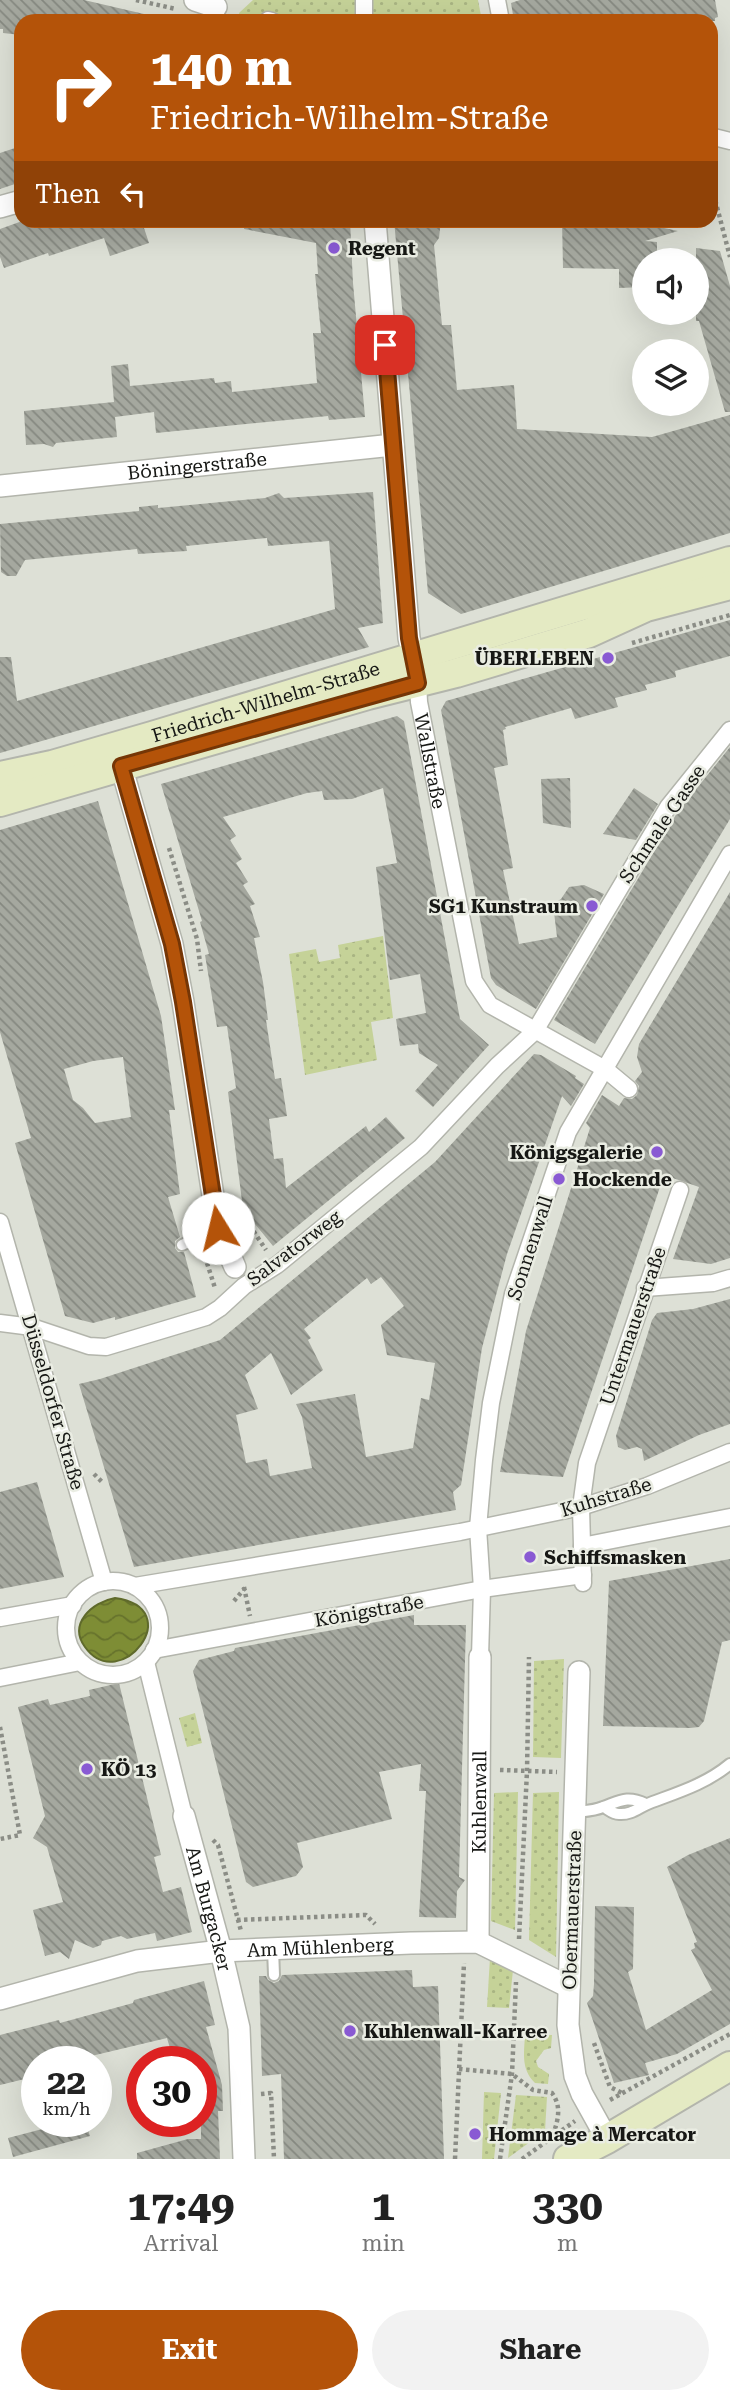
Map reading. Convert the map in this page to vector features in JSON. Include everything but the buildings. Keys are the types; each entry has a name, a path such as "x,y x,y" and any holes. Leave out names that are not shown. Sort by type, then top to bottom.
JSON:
{"main road":[{"name":"Friedrich-Wilhelm-Straße","path":"0,802 118,756 416,670 730,561"},
{"name":"Friedrich-Wilhelm-Straße","path":"416,670 589,633 646,607 730,586"},
{"name":"Friedrich-Wilhelm-Straße","path":"0,776 52,765 118,756"},
{"path":"587,2159 607,2139 730,2066"},
{"path":"561,2148 607,2139"}],"street":[{"path":"190,6 220,9"},
{"name":"Wallstraße","path":"375,228 409,638 474,981 490,1005 605,1069 629,1089"},
{"name":"Böningerstraße","path":"0,486 393,444"},
{"name":"Schmale Gasse","path":"535,1031 668,807 730,730"},
{"path":"118,756 174,956 218,1228 239,1276"},
{"name":"Sonnenwall","path":"481,1560 478,1528 491,1403 513,1294 568,1132 730,854"},
{"name":"Salvatorweg","path":"0,1323 32,1326 89,1346 106,1347 206,1317 220,1308 239,1276 277,1265 421,1147 497,1066 535,1031"},
{"name":"Untermauerstraße","path":"581,1507 587,1463 680,1190"},
{"name":"Düsseldorfer Straße","path":"0,1222 104,1582"},
{"path":"645,1288 713,1283 730,1278"},
{"name":"Kuhstraße","path":"478,1528 581,1507 647,1486 730,1452"},
{"path":"581,1507 582,1546"},
{"name":"Kuhstraße","path":"582,1546 730,1517"},
{"path":"135,1586 478,1528"},
{"name":"Königstraße","path":"80,1662 92,1670 120,1674 134,1670 150,1656 252,1631 482,1589 583,1581 582,1546"},
{"name":"Kuhlenwall","path":"478,1942 481,1560"},
{"path":"0,1678 80,1662 67,1636 67,1622 73,1605 90,1587 104,1582 120,1581 135,1586 147,1595 156,1608 160,1638 150,1656"},
{"path":"0,1618 73,1605"},
{"name":"Am Burgacker","path":"150,1656 184,1816 239,2028 244,2159"},
{"name":"Obermauerstraße","path":"579,1672 568,2025 575,2077 607,2139"},
{"path":"478,1942 569,1987"},
{"name":"Am Mühlenberg","path":"0,1999 138,1961 221,1951 478,1942"}],"lane":[{"path":"182,1245 218,1228"},
{"path":"575,1812 604,1807 616,1800 637,1800 646,1804 682,1793 730,1764"},
{"path":"273,1949 274,1975"}],"path":[{"path":"136,0 190,6"},
{"path":"718,211 730,257"},
{"path":"241,1568 252,1631"},
{"path":"234,1601 244,1588"},
{"path":"518,1950 530,1657"},
{"path":"0,1727 20,1835 0,1839"},
{"path":"480,1770 576,1773"},
{"path":"500,2159 512,2074 517,1977"},
{"path":"522,2159 561,2148 591,2111 730,2034"},
{"path":"459,2069 512,2074 533,2090 552,2093 559,2114 561,2148"}],"shaded area":[{"path":"253,0 478,0 481,14 239,14"},
{"path":"383,936 393,1018 371,1022 377,1060 305,1075 289,954 316,949 319,962 340,958 338,945"},
{"path":"564,1659 561,1758 533,1757 534,1661"},
{"path":"195,1713 202,1743 187,1747 179,1718"},
{"path":"518,1792 515,1930 491,1921 494,1793"},
{"path":"559,1792 556,1957 529,1940 533,1793"},
{"path":"490,1958 513,1970 509,2008 487,2007"},
{"path":"525,2035 552,2035 551,2048 544,2050 536,2061 538,2067 549,2074 548,2084 535,2083 527,2072 524,2061"},
{"path":"484,2092 501,2093 494,2159 482,2159"},
{"path":"516,2095 547,2097 545,2131 508,2158"}],"water":[{"path":"115,1598 136,1605 146,1617 147,1631 141,1645 129,1656 115,1661 99,1659 85,1647 80,1638 81,1622 98,1604"}],"place":[{"name":"Regent","path":"334,248"},
{"name":"ÜBERLEBEN","path":"608,658"},
{"name":"SG1 Kunstraum","path":"592,906"},
{"name":"Königsgalerie","path":"657,1152"},
{"name":"Hockende","path":"559,1179"},
{"name":"Schiffsmasken","path":"530,1557"},
{"name":"KÖ 13","path":"87,1769"},
{"name":"Kuhlenwall-Karree","path":"350,2031"},
{"name":"Hommage à Mercator","path":"475,2134"}],"route":[{"path":"218,1228 172,944 121,766 418,683 409,638 385,345"}]}
